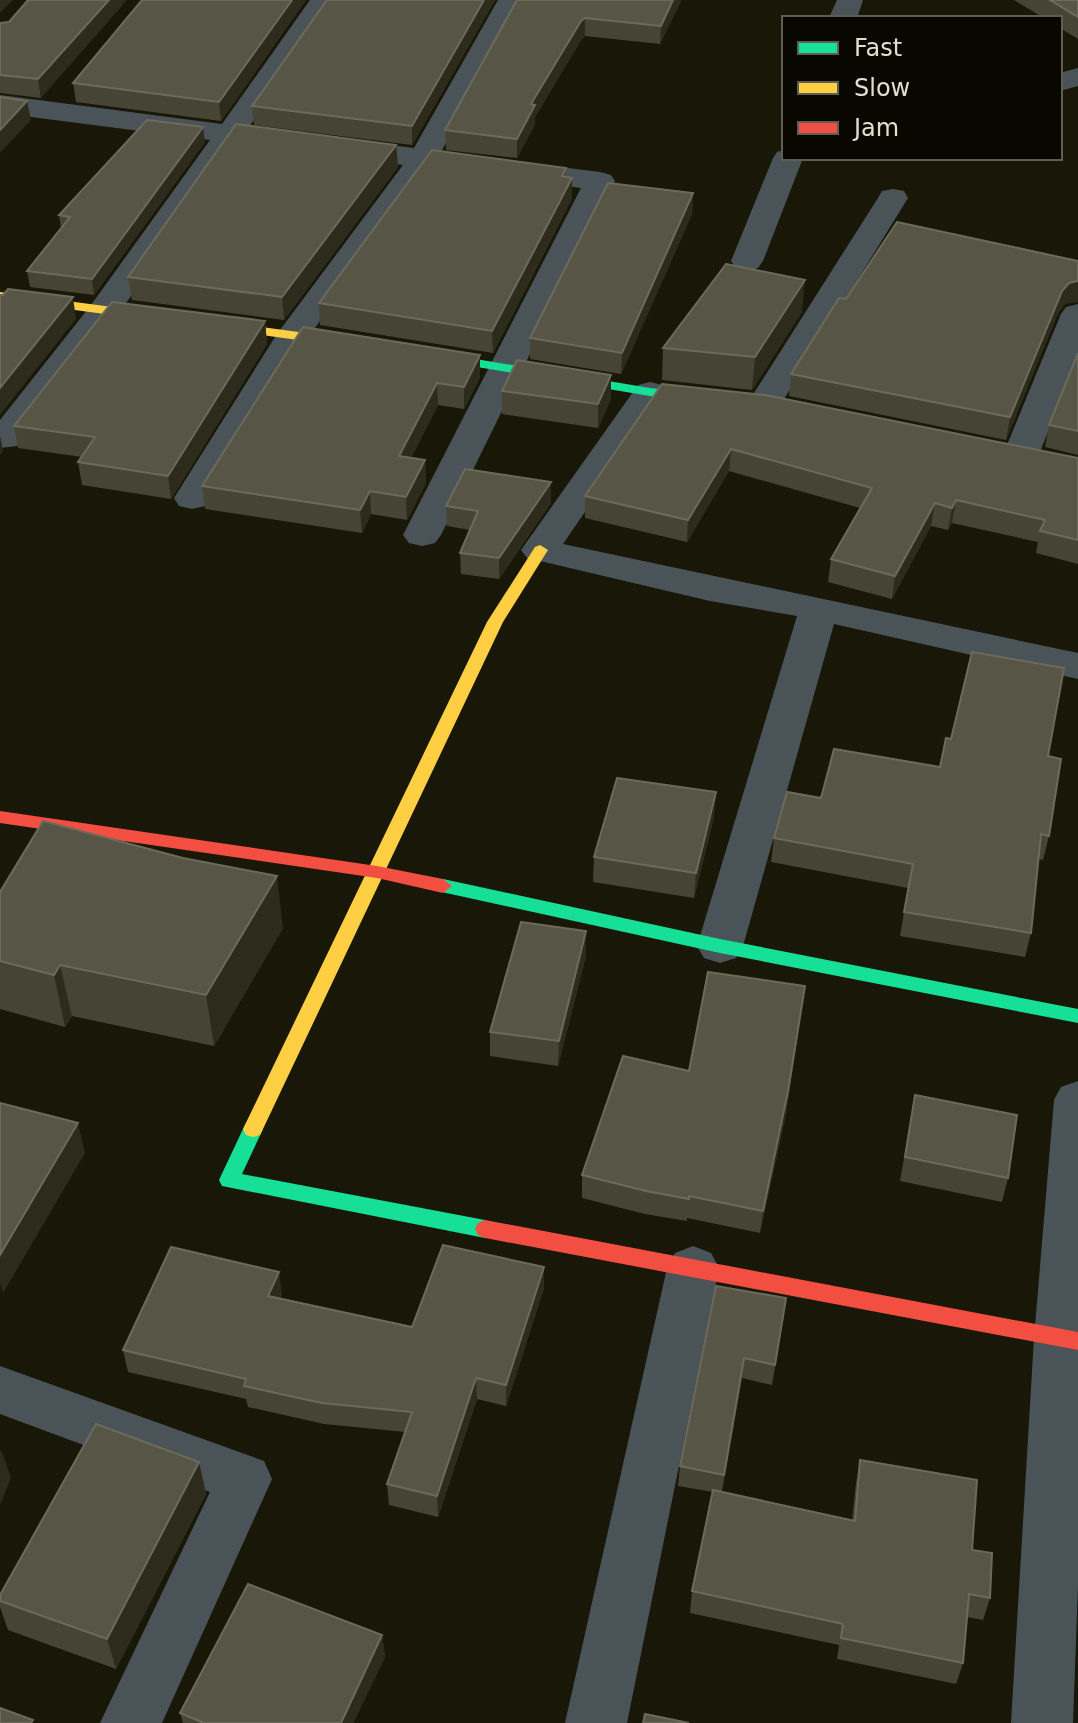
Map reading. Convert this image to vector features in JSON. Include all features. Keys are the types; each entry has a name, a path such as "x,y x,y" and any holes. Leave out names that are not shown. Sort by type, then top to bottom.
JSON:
{"street":[{"path":"4,438 103,312 324,0"},
{"path":"192,498 294,334 423,158 508,5"},
{"path":"0,104 59,100 232,134 600,181 422,535"},
{"path":"747,261 787,160"},
{"path":"400,351 650,392 757,404 893,198"},
{"path":"0,296 370,346"},
{"path":"1020,457 1078,314"},
{"path":"650,392 540,550 495,622 229,1180 1069,1339"},
{"path":"540,550 1078,666"},
{"path":"720,946 819,608"},
{"path":"0,817 377,872 720,946 1078,1016"},
{"path":"1042,1723 1069,1339 1078,1100"},
{"path":"596,1723 693,1268"},
{"path":"0,1390 244,1479 131,1723"}],"building":[{"path":"28,0 109,0 38,79 0,75 0,23 9,22"},
{"path":"142,0 292,0 219,102 73,83"},
{"path":"327,0 484,0 412,126 252,106"},
{"path":"517,0 673,0 661,26 585,18 581,21 531,104 535,105 517,139 445,130"},
{"path":"1050,0 1078,0 1078,17"},
{"path":"0,97 27,101 0,130"},
{"path":"147,120 203,127 92,279 27,271 70,217 59,215"},
{"path":"236,124 396,145 282,297 128,277"},
{"path":"432,150 566,168 562,176 572,178 492,331 319,303"},
{"path":"608,183 693,193 622,353 530,338"},
{"path":"897,222 1078,261 1078,281 1069,283 1062,291 1010,417 791,374 839,298 846,299"},
{"path":"726,264 805,280 755,357 663,348"},
{"path":"8,289 73,297 0,388 0,295"},
{"path":"112,302 265,321 168,476 78,462 95,437 14,426"},
{"path":"303,327 480,355 464,387 437,383 399,456 425,460 406,497 370,491 360,510 202,486"},
{"path":"1078,353 1078,431 1049,425"},
{"path":"517,360 611,375 598,404 502,391"},
{"path":"662,384 765,395 1078,458 1078,540 1040,531 1045,520 956,500 952,508 935,503 895,576 831,559 872,488 731,449 688,520 585,496"},
{"path":"465,469 551,482 499,558 460,553 478,511 446,506"},
{"path":"972,652 1064,668 1048,756 1061,759 1049,836 1041,834 1031,933 904,912 913,864 774,838 787,792 821,798 834,749 940,767 946,738 951,739"},
{"path":"617,778 716,792 696,873 594,857"},
{"path":"43,821 183,858 277,876 206,995 60,965 54,975 0,961 0,892"},
{"path":"521,922 586,931 559,1041 490,1032"},
{"path":"708,972 805,986 788,1091 763,1211 646,1191 582,1175 623,1056 689,1071"},
{"path":"915,1095 1017,1115 1008,1178 905,1157"},
{"path":"0,1103 78,1123 0,1255"},
{"path":"443,1245 544,1267 506,1385 476,1378 437,1496 387,1484 412,1412 322,1403 244,1386 246,1379 123,1350 171,1247 279,1272 268,1296 412,1327"},
{"path":"716,1286 786,1298 775,1365 744,1358 724,1475 680,1466"},
{"path":"96,1424 199,1462 107,1639 0,1601 0,1595"},
{"path":"860,1460 977,1480 972,1550 992,1553 990,1598 969,1594 963,1663 841,1638 843,1624 692,1591 713,1490 855,1521"},
{"path":"248,1584 382,1635 341,1723 204,1723 180,1713"},
{"path":"0,1708 33,1720 31,1723 0,1723"},
{"path":"645,1714 689,1723 643,1723"}],"traffic: fast":[{"path":"422,354 650,392 714,399"},
{"path":"443,886 720,946 1078,1016"},
{"path":"253,1129 229,1180 485,1229"}],"traffic: slow":[{"path":"0,296 358,344"},
{"path":"253,1129 495,622 540,550"}],"traffic: jam":[{"path":"0,817 377,872 443,886"},
{"path":"485,1229 1078,1341"}]}
